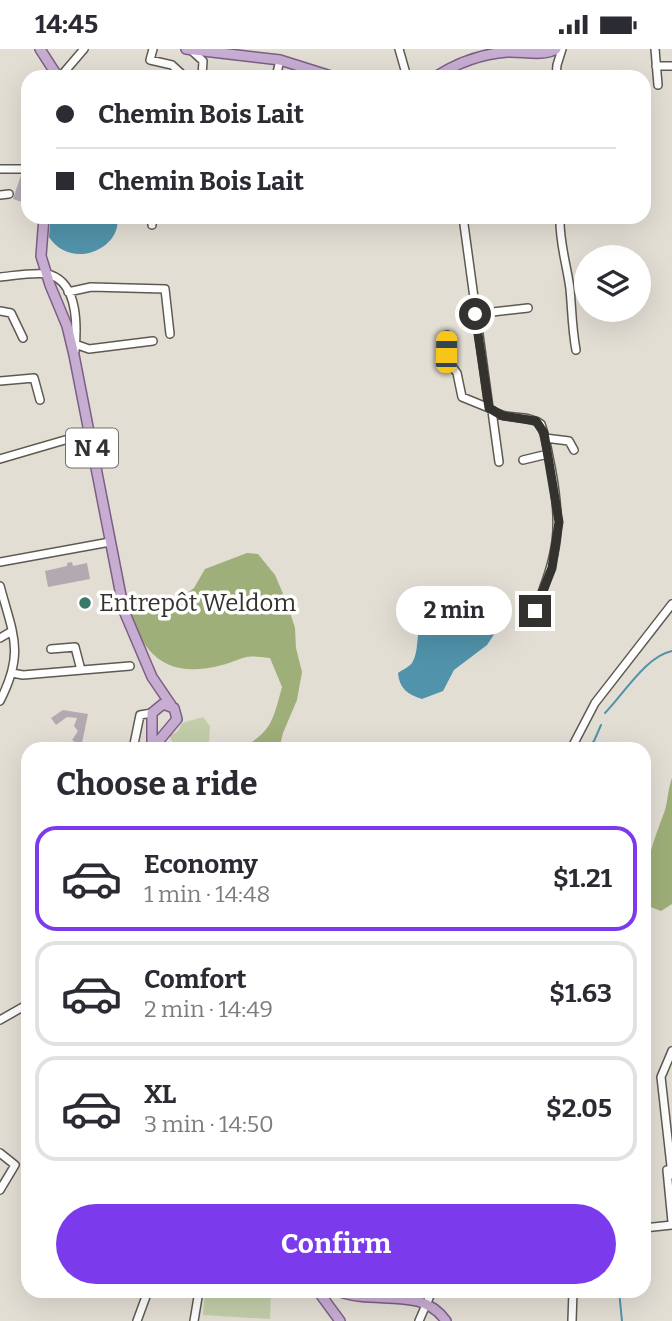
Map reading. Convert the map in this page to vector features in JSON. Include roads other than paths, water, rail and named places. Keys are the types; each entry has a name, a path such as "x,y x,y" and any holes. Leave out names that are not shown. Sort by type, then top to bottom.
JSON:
{"main road":[{"path":"40,49 54,70"},
{"path":"189,50 280,60 312,70"},
{"path":"449,70 463,61 506,52 555,50"},
{"name":"N 4","path":"43,224 41,249 46,275 67,325 128,625 152,677 176,711 177,719 173,726 166,730 157,742"},
{"name":"N 4","path":"152,677 156,702 152,712 153,742"},
{"path":"152,712 163,704 170,705"},
{"path":"154,724 166,730"},
{"path":"324,1298 340,1321"},
{"path":"327,1302 330,1298"},
{"path":"364,1298 426,1302 439,1310 446,1321"}],"street":[{"path":"65,70 84,49"},
{"path":"153,49 150,59 172,65 177,70"},
{"path":"400,49 405,70"},
{"path":"655,49 658,85"},
{"path":"189,50 203,61 202,70"},
{"path":"555,50 556,65"},
{"path":"555,50 556,70"},
{"path":"204,70 213,52"},
{"path":"278,70 280,60"},
{"path":"656,66 672,66"},
{"path":"0,169 21,169"},
{"path":"464,224 475,314 499,462"},
{"path":"560,224 561,243 570,287 570,319 576,350"},
{"path":"0,277 46,275 63,283 74,307 74,355"},
{"path":"68,292 91,287 165,289 170,334"},
{"path":"475,314 528,308"},
{"path":"0,311 11,313 23,338"},
{"path":"447,335 449,361 457,373 462,397 503,416 536,421 541,425 559,522 552,568 535,611"},
{"path":"75,344 94,348 152,341"},
{"path":"0,381 34,378 40,400"},
{"path":"0,459 89,433"},
{"path":"545,438 569,441 574,450"},
{"path":"523,460 548,454"},
{"path":"0,562 110,542"},
{"path":"0,586 16,657 0,701"},
{"path":"574,742 595,703 672,604"},
{"path":"0,638 12,631"},
{"path":"51,649 75,647 81,670"},
{"path":"12,673 23,675 130,666"},
{"path":"134,742 140,715 152,712"},
{"path":"0,1020 21,1008"},
{"path":"672,1051 661,1077 672,1175"},
{"path":"651,1227 672,1223 663,1127"},
{"path":"0,1153 15,1165 0,1190"},
{"path":"137,1321 145,1298"},
{"path":"194,1321 198,1298"},
{"path":"419,1321 428,1298"},
{"path":"572,1321 573,1298"}],"water":[{"path":"50,224 117,224 112,238 104,246 82,254 70,253 49,237"},
{"path":"472,590 489,600 494,610 497,630 487,645 454,670 443,691 422,699 412,695 402,687 398,673 414,660 424,613 435,599 442,595"}],"waterway":[{"path":"605,713 644,668 662,654 672,651"},
{"path":"593,742 601,725"},
{"path":"620,1298 622,1321"}],"place":[{"name":"Entrepôt Weldom","path":"85,603"}]}
